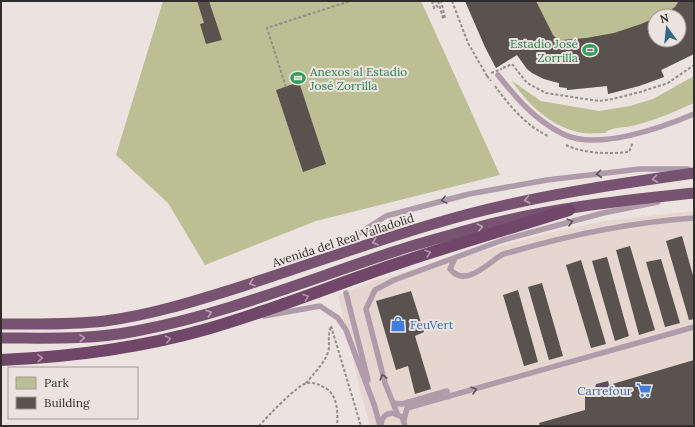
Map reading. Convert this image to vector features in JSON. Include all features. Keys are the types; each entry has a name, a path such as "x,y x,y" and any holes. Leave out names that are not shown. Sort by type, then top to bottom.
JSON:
{"highway":[{"name":"Avenida del Real Valladolid","path":"1,324 78,323 105,321 137,315 197,301 392,236 508,204 572,191 694,173"},
{"path":"1,338 83,338 135,332 200,316 266,296 398,251 470,230 524,217 635,200 694,194"},
{"path":"1,360 78,355 136,346 207,329 286,304 470,239 569,210"}],"lane":[{"path":"498,75 524,106 543,122 564,135 588,140 612,139 649,130 694,114"},
{"path":"358,234 386,216 469,194 547,180 640,169 694,170"},
{"path":"404,420 397,413 385,384 366,309 375,290 394,280 503,240 603,213 694,194"},
{"path":"455,258 450,269 453,273 463,276 481,270 501,255 558,239 606,229 694,218"},
{"path":"346,293 380,426"},
{"path":"207,329 263,316 320,306 338,318 346,330 375,407"},
{"path":"393,402 402,404 448,394 694,327"},
{"path":"405,426 404,420 407,408 448,394"},
{"path":"380,426 381,420 386,415 390,413 397,413"}],"path":[{"path":"286,87 267,28 350,1"},
{"path":"438,1 443,18 445,18 441,1"},
{"path":"452,1 468,43 487,76 512,64 527,83 546,93 599,101 613,99 668,83 694,64"},
{"path":"259,426 285,399 306,383 322,364 329,350 329,331 335,316"},
{"path":"331,326 361,426"},
{"path":"306,383 318,383 332,393 338,413 337,426"}],"shaded area":[{"name":"Carrefour","path":"694,211 694,426 370,426 338,295 376,280 541,235 604,221"}],"green space":[{"name":"Anexos al Estadio José Zorrilla","path":"163,1 421,1 500,175 316,221 205,265 168,203 116,155"},
{"name":"Estadio José Zorrilla","path":"465,1 694,1 694,54 662,70 664,77 639,86 608,94 607,86 567,90 567,88 559,87 559,83 546,80 535,74 525,66 517,55 496,68"},
{"path":"694,76 694,103 648,122 613,129 605,133 583,133 562,127 534,107 518,90 512,81 541,101 599,111 630,106 653,99"}],"building":[{"path":"197,1 209,1 222,40 206,44 200,24 204,23"},
{"name":"Estadio José Zorrilla","path":"465,1 536,1 553,35 562,40 586,38 614,33 647,21 647,48 687,48 687,8 673,8 679,1 694,1 694,54 661,70 664,77 639,86 608,94 607,86 567,90 567,88 559,87 559,83 544,79 532,73 527,69 517,55 496,68"},
{"path":"299,82 326,164 303,172 276,90"},
{"path":"682,236 694,279 694,319 689,320 666,241"},
{"path":"630,246 655,330 639,335 616,250"},
{"path":"607,257 629,336 615,341 592,261"},
{"path":"661,259 680,323 665,327 646,262"},
{"path":"581,260 606,344 591,348 566,265"},
{"path":"542,283 563,356 549,360 528,287"},
{"path":"518,290 538,362 524,366 503,295"},
{"path":"411,291 424,332 415,336 431,389 415,394 408,366 396,370 376,301"},
{"name":"Carrefour","path":"694,360 694,426 540,426 539,423 585,410 585,394 593,396 596,384 608,381 609,385"}],"place":[{"name":"Estadio José Zorrilla","path":"590,50"},
{"name":"Anexos al Estadio José Zorrilla","path":"298,78"},
{"name":"FeuVert","path":"398,324"},
{"name":"Carrefour","path":"644,390"}]}
